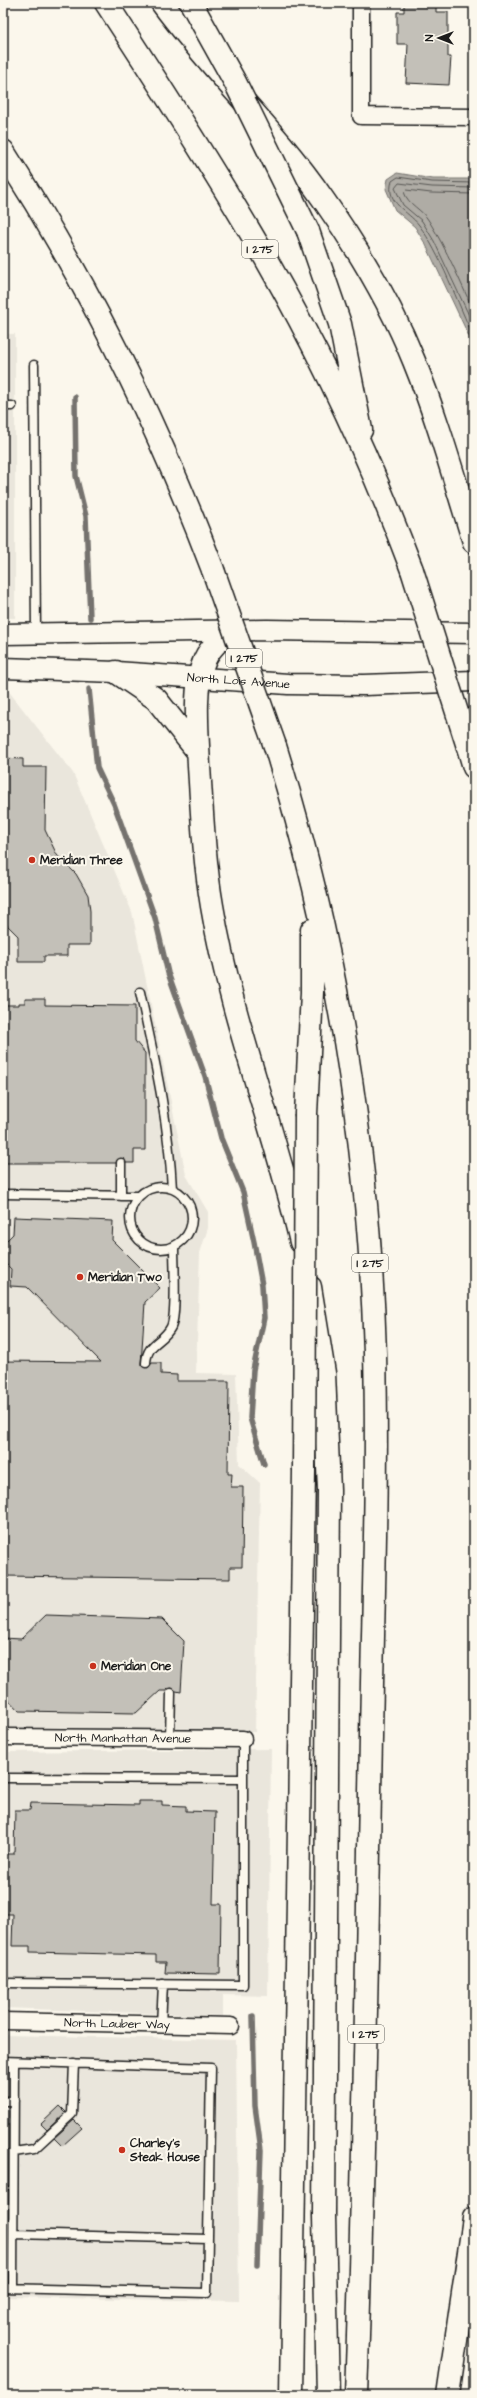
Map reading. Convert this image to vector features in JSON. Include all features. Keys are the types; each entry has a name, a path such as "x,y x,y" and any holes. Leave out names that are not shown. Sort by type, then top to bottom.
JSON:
{"highway":[{"name":"I 275","path":"106,3 219,180 266,260 336,396 388,508 412,570 474,767"},
{"path":"162,3 185,34 287,152 322,197 373,278 398,325 427,394 474,542"},
{"path":"191,3 235,82 308,231 340,324 361,430 388,508"},
{"name":"I 275","path":"3,151 62,248 134,384 165,450 213,570 275,746 307,859 338,1000 358,1131 367,1214 375,1350 374,1526 364,2176 356,2395"},
{"path":"231,631 210,650 202,665 199,679 198,752 205,853 212,905 236,1009 277,1146 295,1214 317,1320 324,1374 329,1490 324,2216 328,2395"},
{"path":"116,672 156,699 198,752"},
{"path":"291,2395 304,1470 306,1114 313,955 307,859"},
{"path":"448,2395 474,2218"}],"street":[{"path":"361,3 361,116 474,117"},
{"path":"3,634 395,630 474,633"},
{"name":"North Lois Avenue","path":"3,668 116,672 199,679 326,685 474,681"},
{"name":"North Manhattan Avenue","path":"3,1737 243,1739"},
{"name":"North Lauber Way","path":"3,2021 231,2026"}],"lane":[{"path":"34,365 36,634"},
{"path":"3,406 12,406"},
{"path":"140,992 162,1093 170,1150 172,1189"},
{"path":"121,1163 121,1196"},
{"path":"159,1186 172,1189 185,1197 190,1206 192,1225 187,1235 174,1246 159,1250 149,1247 140,1242 133,1233 130,1222 130,1211 139,1196 149,1189 159,1186"},
{"path":"3,1194 139,1196"},
{"path":"146,1363 149,1348 164,1337 172,1326 174,1246"},
{"path":"170,1738 171,1693"},
{"path":"3,1983 243,1985 243,1739"},
{"path":"3,1778 243,1779"},
{"path":"161,2024 163,1984"},
{"path":"3,2061 211,2068 207,2293 3,2288"},
{"path":"13,2288 14,2062"},
{"path":"14,2152 34,2149 72,2114 74,2063"},
{"path":"3,2101 14,2101"},
{"path":"14,2234 208,2239"}],"shaded area":[{"path":"3,334 15,334 15,618 3,618"},
{"path":"3,684 73,773 132,912 186,1175 208,1212 208,1228 200,1253 196,1373 236,1374 239,1464 260,1483 255,1732 3,1730"},
{"path":"271,1749 268,1996 223,1995 223,2016 3,2008 3,1752"},
{"path":"3,2035 236,2040 239,2301 3,2297"}],"water":[{"path":"397,173 433,179 474,179 474,347 426,245 415,227 395,210 386,189 388,179"}],"building":[{"path":"404,3 436,3 436,12 448,12 448,57 451,57 449,85 406,83 408,44 397,44 397,12 404,12"},
{"name":"Meridian Three","path":"3,758 23,759 23,767 46,767 45,830 57,855 76,874 88,895 90,911 90,945 67,945 67,956 44,956 44,962 18,962 18,936 3,921"},
{"path":"25,999 45,999 45,1005 135,1006 135,1041 145,1053 145,1150 134,1150 134,1163 126,1163 121,1158 116,1163 3,1163 3,1005 19,1005 19,1003 25,1003"},
{"path":"14,1217 113,1221 112,1240 160,1288 145,1302 141,1365 148,1368 152,1363 161,1363 161,1374 177,1375 177,1381 229,1381 228,1474 232,1474 231,1487 243,1487 242,1567 230,1567 230,1579 3,1576 3,1361 101,1362 27,1287 10,1286 11,1269 3,1261 3,1244 13,1234"},
{"name":"Meridian One","path":"46,1615 162,1619 184,1641 181,1692 172,1688 166,1691 160,1691 136,1713 19,1711 3,1694 3,1638 21,1639"},
{"path":"139,1801 162,1801 162,1805 186,1806 186,1811 215,1812 213,1904 221,1904 220,1974 165,1973 166,1962 156,1962 156,1955 30,1952 30,1946 12,1946 13,1914 3,1914 3,1854 14,1854 15,1810 30,1810 31,1803 139,1805"},
{"path":"60,2106 66,2112 47,2130 41,2124"},
{"path":"74,2120 82,2128 62,2146 54,2138"}],"waterway":[{"path":"75,397 76,476 86,516 90,618"},
{"path":"89,689 97,768 114,804 155,918 168,973 205,1076 221,1138 243,1192 262,1285 264,1318 253,1370 250,1418 264,1464"},
{"path":"253,2016 255,2106 261,2150 257,2265"}],"place":[{"name":"Meridian Three","path":"32,860"},
{"name":"Meridian Two","path":"80,1277"},
{"name":"Meridian One","path":"93,1666"},
{"name":"Charley's Steak House","path":"122,2150"}]}
